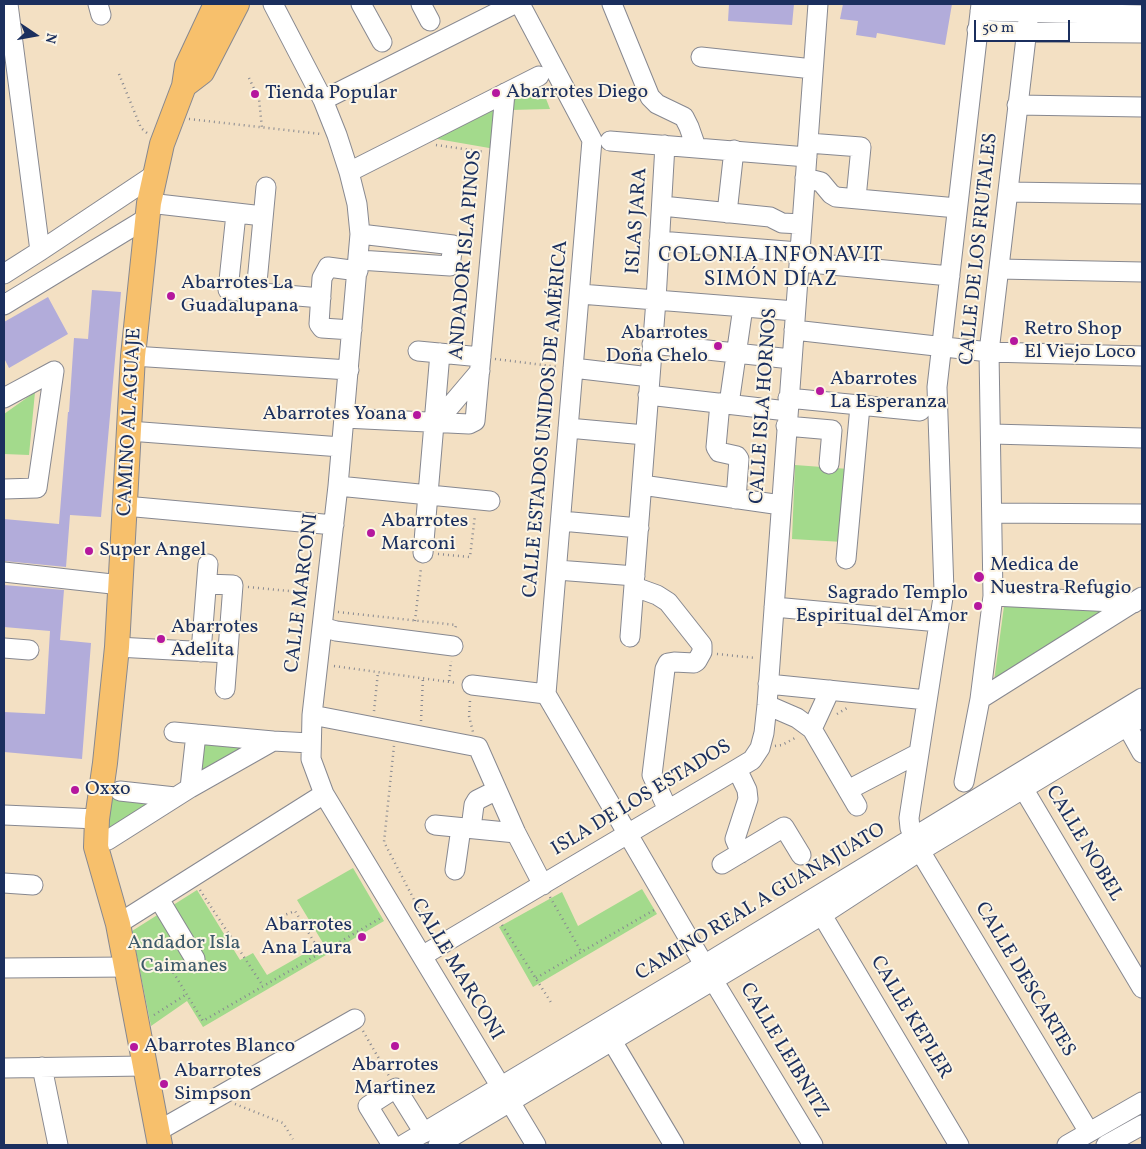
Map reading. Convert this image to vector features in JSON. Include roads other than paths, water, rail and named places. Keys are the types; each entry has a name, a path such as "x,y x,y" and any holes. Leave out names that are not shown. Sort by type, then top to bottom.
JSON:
{"main road":[{"name":"CAMINO AL AGUAJE","path":"159,1138 128,967 118,924 97,854 102,829 105,763 117,647 133,356 148,211 162,144 184,86 187,66 216,4"},
{"name":"CAMINO AL AGUAJE","path":"184,86 202,72 237,4"}],"street":[{"path":"8,4 40,251"},
{"name":"CALLE MARCONI","path":"273,4 323,100 337,136 357,204 360,234 338,486 312,715 311,759 324,794 536,1145"},
{"path":"361,4 382,42"},
{"path":"421,4 430,21"},
{"path":"323,100 514,4"},
{"name":"CALLE ESTADOS UNIDOS DE AMÉRICA","path":"520,4 592,140 580,294 580,369 568,428 546,694"},
{"path":"612,4 650,97 657,104 684,117 696,147"},
{"name":"CALLE ISLA HORNOS","path":"774,607 818,4"},
{"path":"917,844 910,828 909,818 944,591 937,387 981,7 1028,12 1142,15"},
{"name":"CALLE DE LOS FRUTALES","path":"964,782 980,699 993,596 990,352 1028,12"},
{"path":"977,30 1142,32"},
{"path":"701,57 813,68"},
{"path":"349,172 539,76"},
{"name":"ANDADOR ISLA PINOS","path":"434,424 469,424 475,421 498,153 505,93"},
{"path":"1017,106 1142,107"},
{"path":"610,141 734,150 807,150 861,147 856,198"},
{"name":"ISLAS JARA","path":"630,637 656,300 665,145"},
{"path":"727,213 734,150"},
{"path":"4,274 154,175"},
{"path":"806,178 821,182 836,197 957,208"},
{"path":"256,293 266,187"},
{"path":"1008,192 1142,194"},
{"path":"662,206 770,217 782,223 802,224"},
{"path":"4,305 148,211 264,216"},
{"path":"236,214 228,290 321,298"},
{"path":"780,250 782,223"},
{"path":"352,330 322,328 319,324 322,278 328,267 358,265 450,266 453,245 360,234"},
{"path":"659,241 780,250 799,257 950,276"},
{"path":"999,269 1142,272"},
{"path":"580,294 795,311"},
{"path":"736,499 739,459 737,456 719,452 716,448 736,353 743,307"},
{"path":"794,330 990,352 1142,356"},
{"path":"652,344 791,359"},
{"path":"418,351 440,353 481,364 434,424"},
{"path":"423,553 440,353"},
{"path":"133,356 349,370"},
{"path":"580,369 725,403 787,412 832,430 829,464"},
{"path":"4,398 54,371 37,488 4,488"},
{"path":"787,412 860,406 920,411"},
{"path":"846,559 860,406"},
{"path":"344,418 434,424"},
{"path":"568,428 645,435"},
{"path":"129,431 341,447"},
{"path":"992,434 1142,438"},
{"path":"642,485 780,506"},
{"path":"338,486 484,500"},
{"path":"125,506 334,525"},
{"path":"993,513 1142,514"},
{"path":"561,521 639,528"},
{"path":"201,652 208,564"},
{"path":"557,570 635,582 668,602 702,645 702,652 694,663 668,663 665,669 652,775 668,810"},
{"path":"4,572 121,585"},
{"path":"207,584 233,585 225,689"},
{"path":"993,596 1138,600"},
{"path":"980,699 1138,600"},
{"path":"774,607 939,622"},
{"name":"ISLA DE LOS ESTADOS","path":"422,956 752,760 760,748 764,733 774,607"},
{"path":"324,611 336,631 453,646"},
{"path":"117,647 228,653"},
{"path":"4,648 29,650"},
{"path":"768,684 927,700"},
{"path":"472,685 546,694 627,833"},
{"path":"812,729 830,690"},
{"name":"CAMINO REAL A GUANAJUATO","path":"403,1145 431,1139 709,972 1019,781 1142,698"},
{"path":"767,705 798,718 812,729 857,806"},
{"path":"312,715 478,748 516,834 543,885"},
{"path":"1134,722 1142,753"},
{"name":"CAMINO REAL A GUANAJUATO","path":"1019,781 1134,722"},
{"path":"174,732 310,743"},
{"path":"183,792 196,734"},
{"path":"4,815 102,829 183,792 273,741"},
{"path":"848,790 919,753"},
{"path":"737,770 747,790 748,799 735,839 741,852"},
{"name":"CALLE NOBEL","path":"1019,781 1142,988"},
{"path":"455,870 474,805 477,800 497,790"},
{"path":"120,791 183,792"},
{"path":"118,924 324,794"},
{"path":"435,824 516,834"},
{"path":"722,864 784,827 801,855"},
{"name":"CALLE LEIBNITZ","path":"627,833 814,1145"},
{"name":"CAMINO REAL A GUANAJUATO","path":"505,1094 612,1041 709,972 822,915 917,844"},
{"name":"CALLE DESCARTES","path":"917,844 1089,1132"},
{"path":"4,883 33,885"},
{"path":"159,899 194,959"},
{"name":"CALLE KEPLER","path":"822,915 959,1145"},
{"path":"4,968 128,967"},
{"path":"159,1138 217,1097 356,1019"},
{"path":"612,1041 674,1145"},
{"path":"4,1068 145,1066"},
{"path":"42,1067 58,1145"},
{"path":"392,1145 368,1106 396,1088 431,1139"},
{"path":"1067,1145 1142,1102"},
{"path":"1106,1145 1142,1124"}],"place":[{"name":"Abarrotes Diego","path":"496,93"},
{"name":"Tienda Popular","path":"255,94"},
{"name":"Abarrotes La Guadalupana","path":"171,296"},
{"name":"Retro Shop El Viejo Loco","path":"1014,341"},
{"name":"Abarrotes Doña Chelo","path":"718,346"},
{"name":"Abarrotes La Esperanza","path":"820,391"},
{"name":"Abarrotes Yoana","path":"417,415"},
{"name":"Abarrotes Marconi","path":"371,533"},
{"name":"Super Angel","path":"89,551"},
{"name":"Medica de Nuestra Refugio","path":"979,577"},
{"name":"Sagrado Templo Espiritual del Amor","path":"978,606"},
{"name":"Abarrotes Adelita","path":"161,639"},
{"name":"Oxxo","path":"75,790"},
{"name":"Abarrotes Ana Laura","path":"362,937"},
{"name":"Abarrotes Martinez","path":"395,1046"},
{"name":"Abarrotes Blanco","path":"134,1047"},
{"name":"Abarrotes Simpson","path":"164,1084"}],"district":[{"name":"COLONIA INFONAVIT SIMÓN DÍAZ","path":"771,269"}],"park label":[{"name":"Andador Isla Caimanes","path":"184,956"}]}
